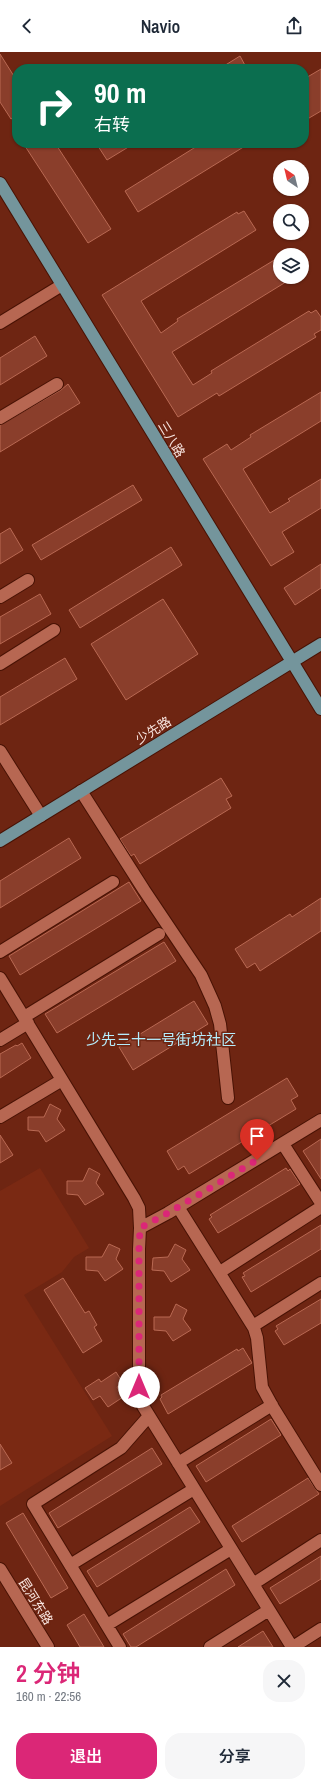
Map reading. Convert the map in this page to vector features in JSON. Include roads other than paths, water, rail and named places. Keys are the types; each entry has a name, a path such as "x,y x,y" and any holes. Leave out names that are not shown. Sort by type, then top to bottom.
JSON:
{"main road":[{"name":"三八路","path":"0,183 321,709"},
{"name":"少先路","path":"0,840 321,644"}],"street":[{"path":"0,323 62,285"},
{"path":"0,418 57,384"},
{"path":"0,597 28,580"},
{"path":"0,664 54,630"},
{"path":"0,751 41,816"},
{"path":"81,791 144,890 201,975 215,1006 220,1024 228,1098"},
{"path":"0,952 113,882"},
{"path":"0,1040 26,1020 159,934"},
{"path":"0,978 134,1198 140,1215 139,1387 142,1402 149,1416 293,1647 321,1630"},
{"path":"0,1117 62,1080"},
{"path":"140,1228 178,1207 321,1120"},
{"path":"283,1144 321,1203"},
{"path":"178,1207 253,1326 257,1338 262,1387 321,1484"},
{"path":"220,1272 321,1207"},
{"path":"253,1326 321,1283"},
{"path":"178,1463 272,1405"},
{"path":"120,1647 33,1504 121,1448 149,1416"},
{"path":"70,1565 194,1489"},
{"path":"253,1584 321,1540"},
{"path":"107,1625 231,1548"},
{"name":"昆河东路","path":"2,1575 48,1647"},
{"path":"210,1647 269,1610"}],"district":[{"name":"少先三十一号街坊社区","path":"161,1040"}]}
